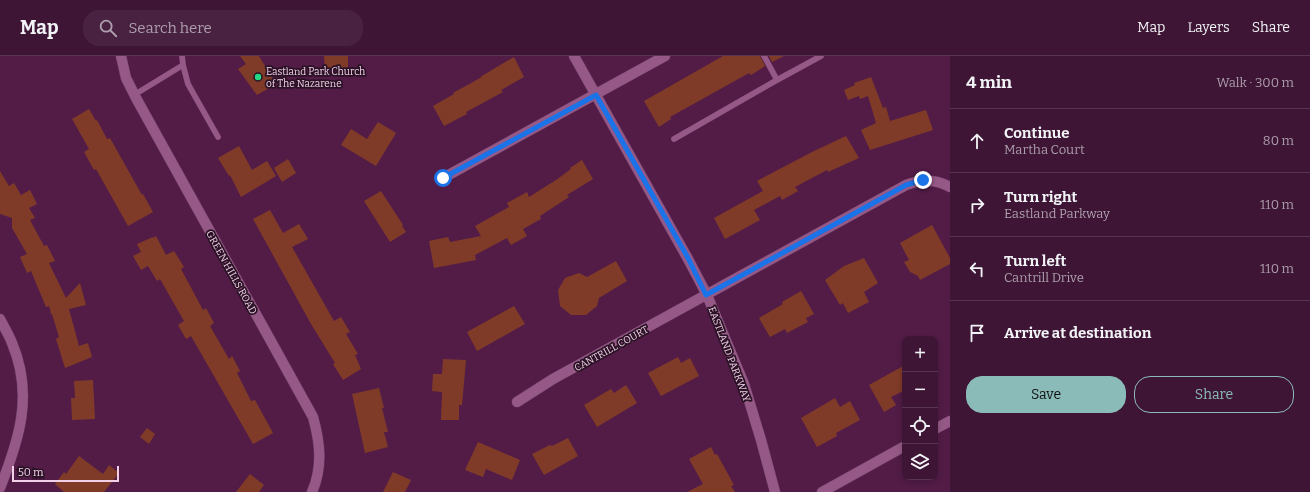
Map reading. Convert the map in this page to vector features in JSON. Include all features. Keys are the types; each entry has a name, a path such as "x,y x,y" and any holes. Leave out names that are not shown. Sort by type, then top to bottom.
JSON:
{"street":[{"name":"GREEN HILLS ROAD","path":"121,56 126,78 134,95 313,417 318,435 320,452 318,471 312,492"},
{"name":"EASTLAND PARKWAY","path":"574,56 688,258 706,295 744,384 775,492"},
{"path":"443,178 665,56"},
{"name":"CANTRILL COURT","path":"517,402 553,379 906,185 923,180 934,181 950,187"},
{"path":"0,319 13,344 19,364 23,402 22,422 17,442 0,488"},
{"path":"938,427 950,420"},
{"path":"822,492 902,448"}],"lane":[{"path":"182,56 188,84 218,137"},
{"path":"764,56 777,80"},
{"path":"674,139 821,56"},
{"path":"134,95 183,65"}],"building":[{"name":"Eastland Park Church of The Nazarene","path":"240,56 259,56 276,84 257,95 238,69 246,64"},
{"name":"Eastland Park Church of The Nazarene","path":"324,56 348,56 348,69 325,69"},
{"path":"723,56 760,56 765,66 751,75 749,73 670,117 671,119 659,127 644,101"},
{"path":"769,56 784,56 772,62"},
{"path":"514,57 524,77 501,90 503,92 444,126 433,106"},
{"path":"871,77 883,108 886,107 890,121 926,110 933,130 870,150 861,130 876,123 868,96 860,99 859,96 848,100 844,90 855,85 854,83"},
{"path":"89,109 96,121 97,120 107,139 110,138 153,212 128,226 96,169 94,170 84,152 89,149 72,119"},
{"path":"378,122 396,133 376,166 341,145 351,129 367,139"},
{"path":"846,136 859,158 828,172 827,170 795,187 798,191 782,200 780,196 754,210 760,220 725,239 714,218 763,191 757,181"},
{"path":"239,146 252,170 267,161 276,176 241,197 230,175 229,176 218,158"},
{"path":"288,159 296,173 282,182 274,168"},
{"path":"582,160 593,179 567,195 569,197 540,216 541,219 523,229 527,236 511,245 507,238 475,255 476,260 434,268 429,241 448,237 450,242 481,236 475,226 509,207 507,203 527,192 529,197 556,180"},
{"path":"0,171 9,186 14,183 21,195 30,190 37,204 29,208 35,218 30,220 44,246 47,245 55,261 49,263 66,298 80,283 86,305 69,309 79,346 88,343 92,357 65,368 56,339 59,337 52,314 50,314 49,306 46,307 31,271 27,273 20,257 27,254 12,228 12,218 0,214"},
{"path":"381,191 406,232 390,242 364,201"},
{"path":"270,210 283,233 299,224 308,239 292,247 334,321 341,317 350,332 346,334 358,354 355,355 361,369 343,380 333,364 335,363 311,324 253,219"},
{"path":"932,225 950,258 950,264 920,280 918,276 910,272 904,262 909,260 900,243"},
{"path":"156,236 166,255 174,251 184,267 181,269 203,310 206,308 214,323 210,326 229,359 232,356 240,371 237,373 251,401 255,400 273,433 253,444 191,336 186,339 178,325 184,321 160,279 157,281 148,266 141,270 133,256 141,252 137,244"},
{"path":"864,258 878,283 864,292 869,302 848,313 843,303 840,305 825,280 844,266"},
{"path":"616,261 627,281 599,298 597,306 586,315 571,315 560,306 558,290 565,278 579,273 587,277"},
{"path":"801,291 814,314 806,318 808,322 787,333 785,329 770,337 759,318 783,304 782,302"},
{"path":"514,306 525,324 477,351 467,332"},
{"path":"678,357 681,363 690,358 699,376 661,396 648,373"},
{"path":"443,359 466,360 462,405 459,405 459,420 441,420 442,392 432,391 433,374 442,374"},
{"path":"902,367 902,392 891,397 896,405 884,412 869,385"},
{"path":"93,380 95,419 72,420 71,398 75,398 74,381"},
{"path":"626,385 637,403 597,427 584,405 611,389 614,393"},
{"path":"379,388 388,432 384,432 388,447 365,453 352,394"},
{"path":"835,398 840,407 850,401 860,420 836,433 837,436 817,447 801,418"},
{"path":"147,428 155,434 149,444 140,437"},
{"path":"568,438 578,456 544,475 532,454"},
{"path":"478,442 520,460 512,480 486,469 483,477 465,470"},
{"path":"711,447 715,455 717,454 734,485 731,486 735,492 687,492 703,484 689,459"},
{"path":"79,456 103,474 109,465 119,473 104,492 64,492 55,484 64,472 66,474"},
{"path":"393,472 411,480 405,492 383,492"},
{"path":"250,474 264,485 259,492 236,492"}],"place":[{"name":"Eastland Park Church of The Nazarene","path":"258,77"}],"route":[{"path":"443,178 596,95 688,258 706,295 906,185 923,180"}]}
